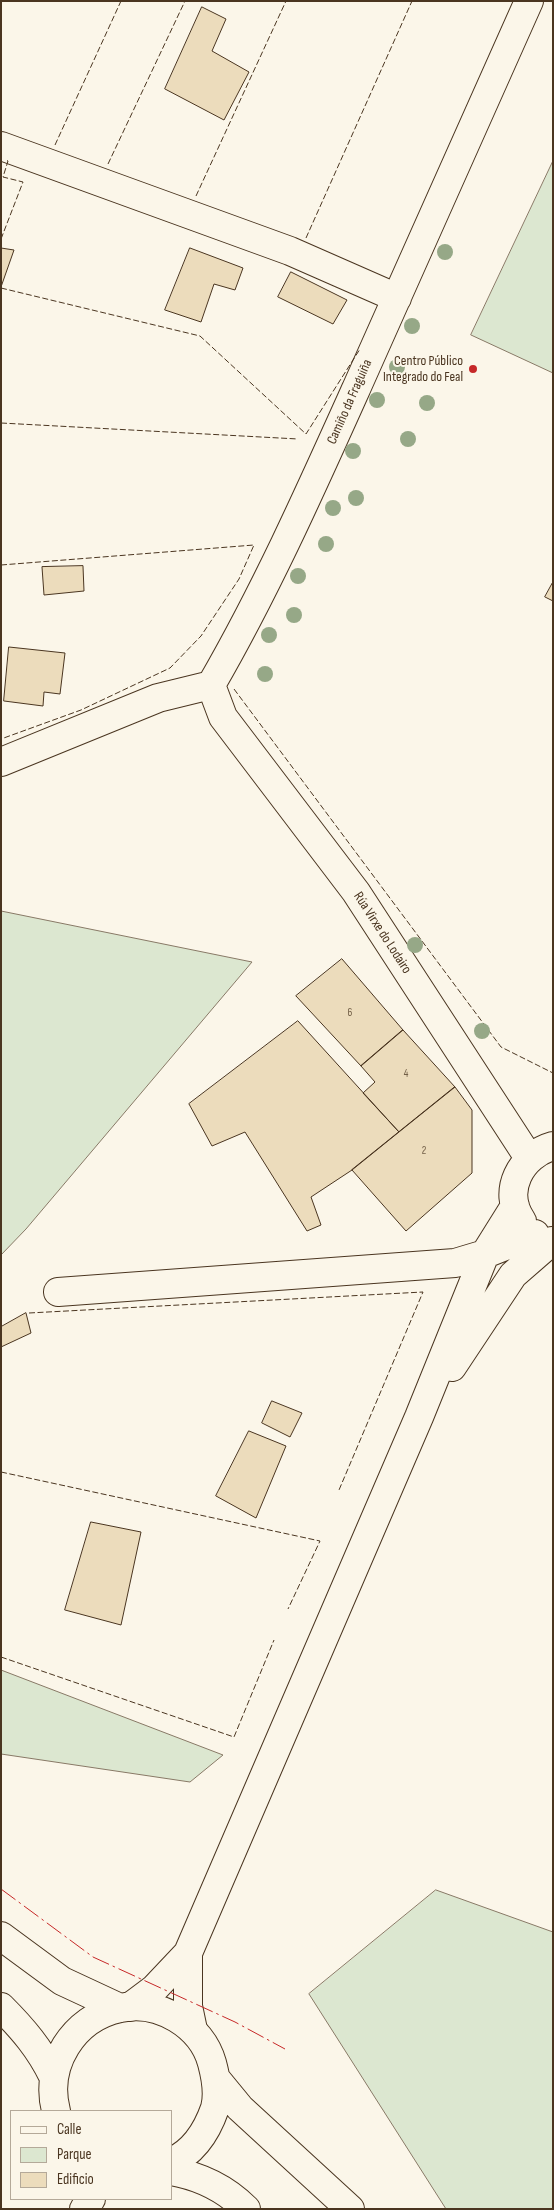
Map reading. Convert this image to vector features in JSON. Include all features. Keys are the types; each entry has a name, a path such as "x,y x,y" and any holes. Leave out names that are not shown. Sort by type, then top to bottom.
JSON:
{"main road":[{"name":"Camiño da Fraguiña","path":"211,686 231,652 318,473 529,1"},
{"path":"1,146 290,251 397,298"},
{"path":"1,762 158,698 211,686"},
{"name":"Rúa Virxe do Lodairo","path":"211,686 223,718 356,892 541,1152"},
{"path":"541,1152 515,1180 515,1206 523,1221 547,1239"},
{"path":"56,2110 53,2100 53,2076 61,2052 76,2031 96,2016 125,2007 154,1989 188,1953 419,1417 485,1254 515,1206"},
{"path":"58,1292 455,1263 547,1239"},
{"path":"419,1417 513,1275 547,1239"},
{"path":"1,1936 62,1981 125,2007 153,2008 174,2016 193,2030 210,2053 217,2080 216,2103 210,2124 197,2144 179,2159 172,2162"},
{"path":"188,1953 188,2006 193,2030"},
{"path":"1,2007 24,2030 43,2054 53,2076"},
{"path":"217,2080 240,2108 350,2209"},
{"path":"172,2170 193,2175 235,2197 246,2209"}],"green space":[{"path":"553,161 553,373 471,335"},
{"path":"1,911 252,962 26,1229 1,1255"},
{"path":"1,1670 223,1755 190,1782 1,1754"},
{"path":"436,1890 553,1932 553,2209 446,2209 309,1994"}],"building":[{"path":"202,7 226,19 212,51 249,72 224,120 165,89"},
{"path":"1,248 14,250 1,287"},
{"path":"190,248 243,268 235,290 214,284 201,322 165,310"},
{"path":"291,272 347,300 333,324 278,297"},
{"path":"83,566 84,591 44,595 42,567"},
{"path":"553,582 553,601 545,597"},
{"path":"9,647 65,653 60,694 44,692 43,706 4,701"},
{"path":"342,959 403,1030 361,1066 296,996"},
{"path":"298,1021 399,1132 352,1170 311,1197 321,1225 307,1231 245,1132 212,1146 189,1104"},
{"path":"403,1030 455,1087 399,1132 363,1093 375,1082 361,1066"},
{"path":"455,1087 472,1110 472,1173 406,1231 352,1170"},
{"path":"26,1313 31,1333 1,1347 1,1327"},
{"path":"272,1401 302,1413 290,1437 262,1423"},
{"path":"249,1431 286,1446 256,1518 216,1496"},
{"path":"91,1522 141,1532 121,1625 65,1610"}],"fence":[{"path":"55,145 121,1"},
{"path":"108,164 185,1"},
{"path":"196,196 286,1"},
{"path":"306,238 412,1"},
{"path":"1,239 23,182 3,177 8,161 6,160"},
{"path":"1,288 200,336 306,434 360,349"},
{"path":"1,423 298,439"},
{"path":"1,565 254,545 239,579 201,636 170,668 81,710 1,739"},
{"path":"234,689 501,1047 553,1073"},
{"path":"29,1313 423,1292 339,1490"},
{"path":"1,1472 320,1541 288,1609"},
{"path":"1,1657 234,1737 274,1640"}],"power":[{"path":"1,1889 93,1957 235,2022 285,2049"}],"place":[{"name":"Centro Público Integrado do Feal","path":"473,369"}]}
